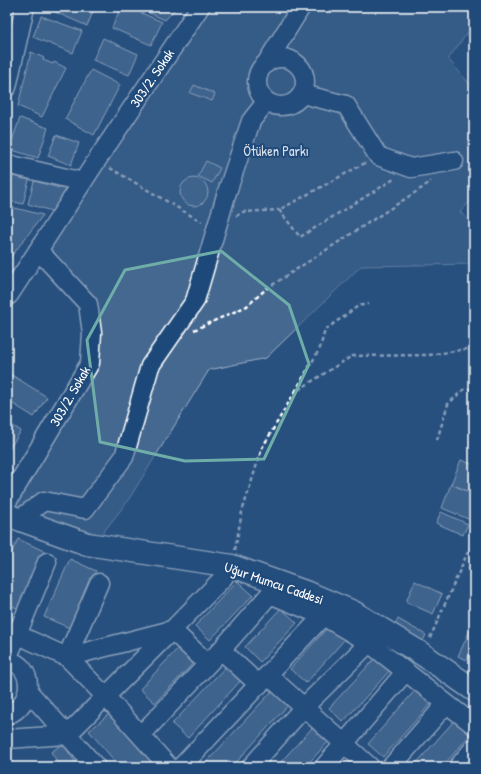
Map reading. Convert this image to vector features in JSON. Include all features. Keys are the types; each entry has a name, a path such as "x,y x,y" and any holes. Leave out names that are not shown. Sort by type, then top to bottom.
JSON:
{"main road":[{"name":"Uğur Mumcu Caddesi","path":"11,512 87,544 228,572 308,593 353,612 422,654 474,690"}],"street":[{"path":"7,87 25,7"},
{"name":"303/2. Sokak","path":"8,295 200,7"},
{"path":"267,62 301,7"},
{"path":"274,59 290,59 302,70 305,78 305,86 302,94 297,101 282,107 266,102 260,96 257,89 256,81 261,67 274,59"},
{"path":"302,94 346,106 378,156 411,168 454,161"},
{"path":"11,512 44,501 85,509 124,456 150,366 195,301 251,121 266,102"},
{"path":"7,164 83,182"},
{"name":"303/2. Sokak","path":"11,512 90,363 92,333 88,304 38,250"},
{"path":"7,716 14,713 21,707 26,700 28,691 28,682 24,673 18,666 7,660 12,632 48,562"},
{"path":"7,739 67,735 228,572"},
{"path":"67,658 99,583"},
{"path":"141,735 221,650 270,594 323,616 369,643 474,725"},
{"path":"181,767 323,616"},
{"path":"67,658 172,630"},
{"path":"172,630 208,664"},
{"path":"12,632 67,658 106,697 169,767"},
{"path":"251,767 304,707 369,643"},
{"path":"221,650 304,707 370,767"},
{"path":"324,767 406,671"},
{"path":"28,691 96,767"},
{"path":"391,767 446,704"},
{"path":"458,767 474,748"}],"path":[{"path":"97,160 216,230 243,212 278,210 378,156"},
{"path":"278,210 300,237 411,168"},
{"path":"189,335 194,330 247,306 266,289 422,188 433,179"},
{"path":"228,572 242,512 262,448 320,348 325,330 358,306 368,304"},
{"path":"295,392 352,356 429,356 474,348"},
{"path":"437,440 448,404 463,390 474,388"},
{"path":"422,654 474,538"}],"highlighted area":[{"path":"221,251 289,305 309,364 264,459 185,461 100,442 87,340 125,270"}],"green space":[{"name":"Ötüken Parkı","path":"200,7 474,7 474,24 448,59 474,89 474,197 460,212 474,225 474,264 361,266 266,358 209,370 127,502 101,535 38,516 13,505 90,363 88,304 38,250"}],"building":[{"path":"44,7 95,7 87,26"},
{"path":"121,7 128,7 162,22 151,45 112,28"},
{"path":"136,7 177,7 165,20"},
{"path":"7,8 12,10 7,30"},
{"path":"41,16 82,31 73,53 33,37"},
{"path":"103,38 138,54 129,75 93,60"},
{"path":"31,52 44,58 43,60 53,64 54,62 66,68 42,117 18,106"},
{"path":"91,70 120,85 94,135 65,119"},
{"path":"194,85 215,94 212,101 190,93"},
{"path":"20,118 48,128 38,158 9,149"},
{"path":"56,135 79,143 71,165 48,156"},
{"path":"206,161 220,168 212,183 198,176"},
{"path":"7,175 29,180 23,204 7,200"},
{"path":"194,178 204,182 208,192 204,202 194,206 184,202 180,192 184,182"},
{"path":"34,181 67,190 55,212 28,204"},
{"path":"7,206 43,215 10,258 7,257"},
{"path":"7,372 47,397 34,417 7,400"},
{"path":"7,422 21,431 7,452"},
{"path":"461,460 474,465 474,494 451,484"},
{"path":"451,484 474,494 473,521 442,508"},
{"path":"441,512 468,524 463,535 436,523"},
{"path":"18,539 44,551 17,608 7,604 7,562"},
{"path":"474,555 474,570 468,568"},
{"path":"70,559 96,571 70,628 44,617"},
{"path":"237,581 253,595 210,640 195,626"},
{"path":"415,581 442,594 433,614 406,602"},
{"path":"281,608 297,623 260,662 245,647"},
{"path":"398,619 426,635 421,644 393,628"},
{"path":"473,624 474,645 467,660 458,656"},
{"path":"330,625 345,639 306,683 290,669"},
{"path":"181,645 197,659 155,703 140,689"},
{"path":"379,654 393,667 343,722 329,708"},
{"path":"229,663 244,677 188,738 172,724"},
{"path":"418,687 433,701 383,757 368,744"},
{"path":"273,690 289,704 232,767 202,767"},
{"path":"110,713 156,767 120,767 89,731"},
{"path":"454,721 470,735 442,767 413,767"},
{"path":"313,727 329,741 305,767 276,767"},
{"path":"63,744 79,767 61,767 51,752"}]}
